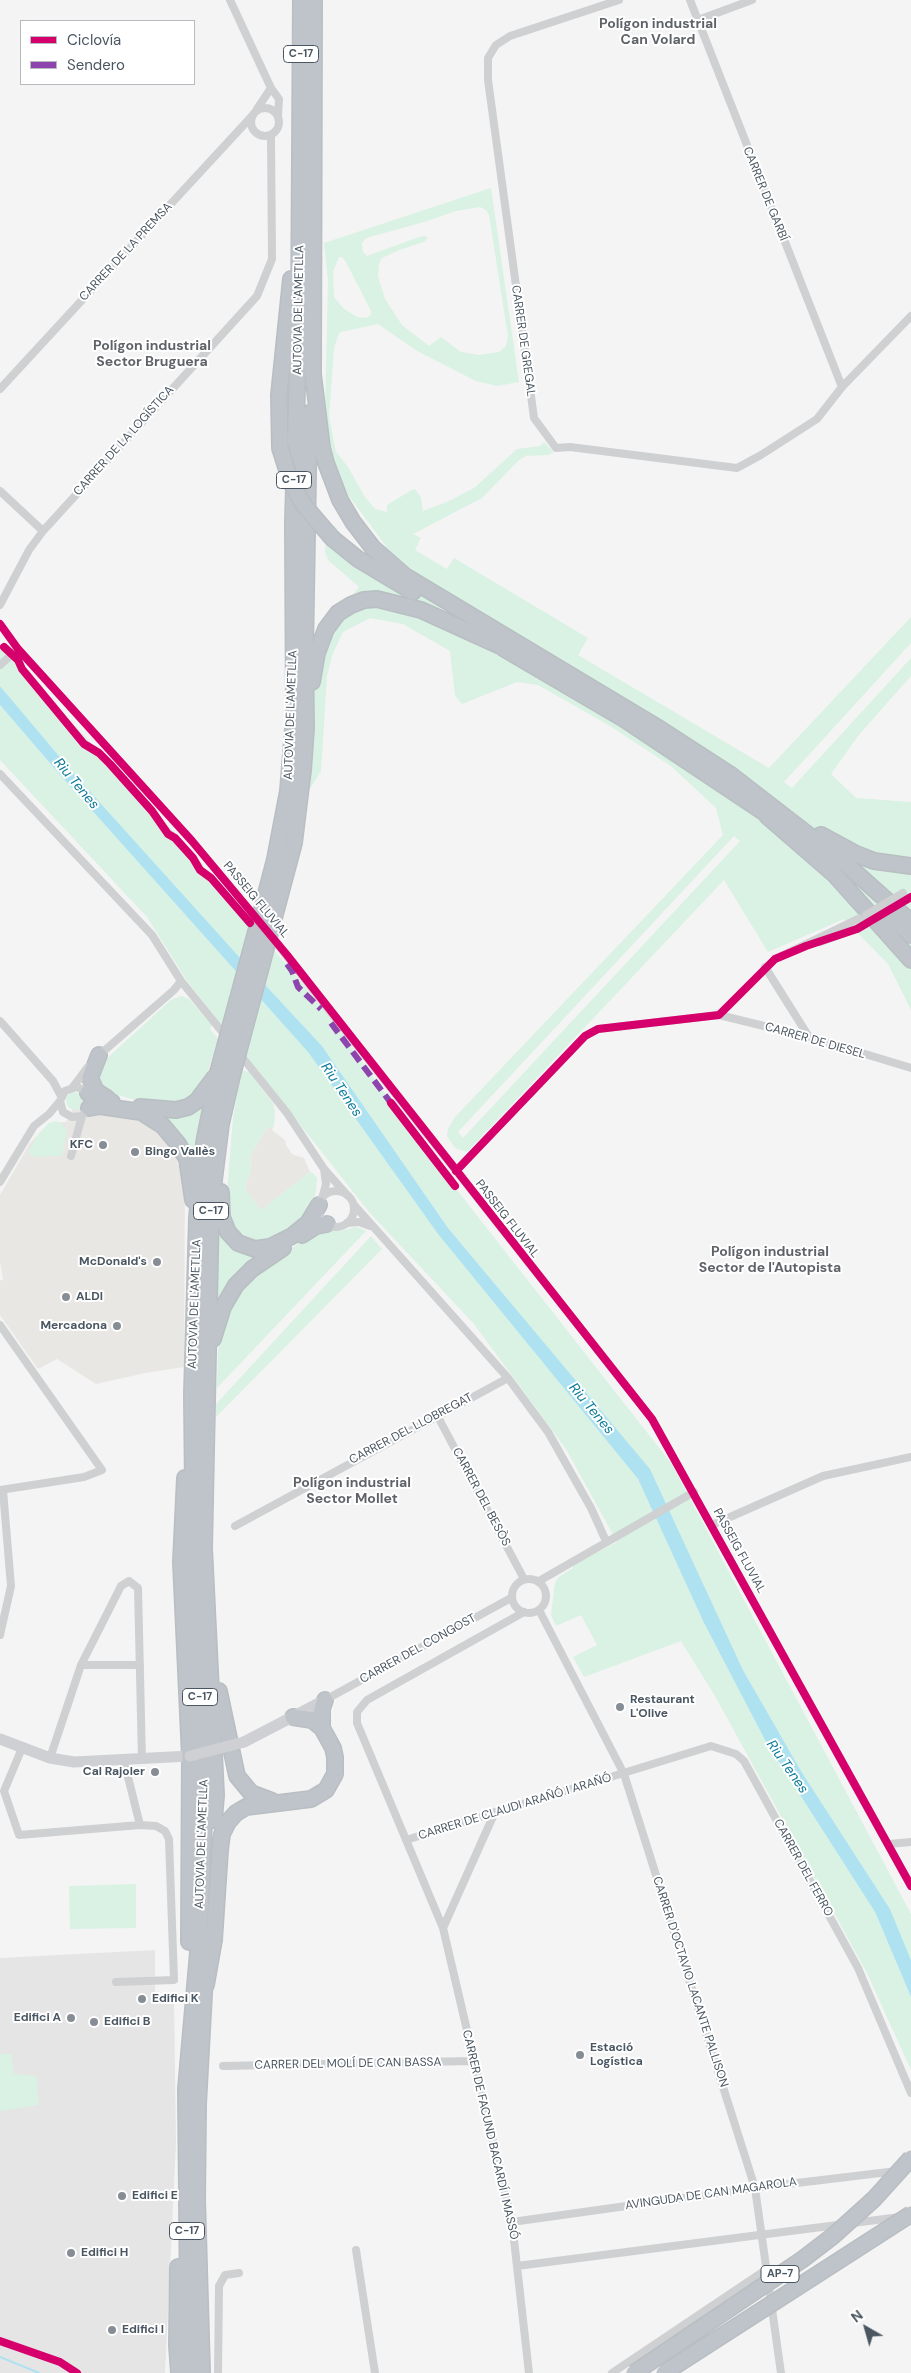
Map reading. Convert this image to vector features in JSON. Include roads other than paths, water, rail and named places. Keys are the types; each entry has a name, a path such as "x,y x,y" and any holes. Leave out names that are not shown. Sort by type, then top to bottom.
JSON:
{"highway":[{"name":"C-17","path":"301,0 301,186"},
{"name":"C-17","path":"313,374 314,0"},
{"name":"AUTOVIA DE L'AMETLLA","path":"268,916 290,775 292,745 293,522 301,186"},
{"path":"301,186 279,395 278,430 280,448 295,490 310,514 332,538 358,559 535,669 624,719 785,827 840,871 911,935"},
{"name":"AUTOVIA DE L'AMETLLA","path":"202,2373 197,2199 198,1998 205,1798 194,1580 192,1395 198,1218 204,1143 268,916 295,837 301,794 306,728 306,556 310,408 313,374"},
{"path":"313,374 322,448 332,483 353,522 389,563 405,576 468,615 626,708 842,847 874,861 911,866"},
{"path":"306,728 314,671 322,637 332,621 351,605 378,599 402,604 457,625 498,645"},
{"path":"732,775 846,864 911,922"},
{"path":"756,807 835,875 911,960"},
{"path":"99,1055 91,1074 94,1087 102,1095 120,1103"},
{"name":"AUTOVIA DE L'AMETLLA","path":"191,2373 188,2300 186,2089 198,1998 216,1795 204,1548 211,1204 225,1074"},
{"path":"86,1102 101,1100 158,1110 176,1110 188,1107 197,1101 225,1074"},
{"path":"86,1102 141,1112 163,1126 178,1144 187,1159 191,1193 198,1218"},
{"path":"221,1124 222,1217 228,1232 238,1243 255,1249 276,1245 301,1230 320,1202"},
{"path":"208,1347 216,1332 223,1307 230,1294 244,1277 311,1229 327,1224"},
{"path":"192,1395 188,1416 181,1511 181,1562 190,1756 190,1987 198,1998"},
{"path":"207,1620 214,1648 224,1723 237,1776 246,1789 257,1797 280,1803"},
{"path":"198,1998 214,1940 217,1881 224,1828 230,1818 246,1807 305,1802 320,1796 332,1781 335,1774 336,1757 317,1718 325,1700"},
{"path":"293,1717 317,1718"},
{"path":"179,2373 177,2322 182,2117 186,2089"},
{"name":"AP-7","path":"634,2373 803,2259 874,2199 911,2158"},
{"name":"AP-7","path":"664,2373 911,2214"},
{"path":"172,2373 172,2350 177,2322"}],"street":[{"path":"230,0 271,88 279,99 278,116 277,129 271,135 262,136 254,132 251,124 254,114 268,108 278,116"},
{"name":"CARRER DE GREGAL","path":"619,0 510,36 496,45 488,58 488,80 534,418 556,448 570,447 737,468 761,455 816,419 842,387"},
{"name":"CARRER DE GARBÍ","path":"690,0 842,387"},
{"path":"698,20 752,0"},
{"name":"CARRER DE LA PREMSA","path":"0,389 254,114 271,88"},
{"name":"CARRER DE LA LOGÍSTICA","path":"43,531 257,296 272,259 271,135"},
{"path":"842,387 911,316"},
{"path":"0,491 43,531 30,550 0,605"},
{"name":"PASSEIG FLUVIAL","path":"0,624 18,649 192,841 281,948 652,1419 911,1886"},
{"path":"0,665 18,649"},
{"path":"0,774 152,935 181,981 287,1113 324,1169 347,1195 370,1226 508,1378 548,1432 591,1508 606,1541"},
{"path":"456,1171 585,1036 598,1029 719,1015 765,967 782,956 806,946 908,894"},
{"path":"806,946 824,942 861,927 908,894"},
{"path":"765,967 809,1038"},
{"path":"0,1182 34,1126 49,1114 99,1055 167,996 181,981"},
{"name":"CARRER DE DIESEL","path":"719,1015 809,1038 911,1068"},
{"path":"0,1021 53,1081 76,1134"},
{"path":"72,1156 76,1134 86,1102 84,1075"},
{"path":"53,1081 70,1088 86,1102"},
{"path":"49,1114 67,1115 86,1102"},
{"path":"324,1169 326,1184 320,1202 320,1216 327,1224 337,1227 347,1223 359,1222 370,1226"},
{"path":"320,1202 334,1192 347,1195"},
{"path":"347,1223 353,1215 354,1205"},
{"path":"0,1325 102,1470 84,1477 1,1489 11,1586 0,1634"},
{"name":"CARRER DEL LLOBREGAT","path":"235,1526 508,1378"},
{"name":"CARRER DEL BESÒS","path":"437,1415 524,1579"},
{"path":"712,1525 823,1476 911,1457"},
{"path":"539,1581 545,1588 546,1596 543,1606 539,1610 530,1613 518,1609 512,1598 514,1587 524,1579 539,1581 694,1492"},
{"path":"50,1758 81,1665 120,1586 129,1581 138,1588 142,1760"},
{"name":"CARRER DEL CONGOST","path":"325,1700 512,1598"},
{"name":"CARRER D'OCTAVIO LACANTE PALLISON","path":"539,1610 624,1774 755,2188 781,2373"},
{"name":"CARRER DE FACUND BACARDÍ I MASSÓ","path":"524,1612 367,1700 357,1712 357,1723 443,1928 512,2222 529,2373"},
{"path":"81,1665 140,1665"},
{"path":"0,1739 50,1758 74,1762 142,1760 190,1756 244,1742 293,1717"},
{"name":"CARRER DEL FERRO","path":"624,1774 711,1746 736,1754 744,1761 858,1968 911,2093"},
{"path":"19,1747 4,1791 19,1835 140,1825 156,1826 165,1831 170,1839 174,1980 116,1982"},
{"path":"124,1761 140,1825"},
{"name":"CARRER DE CLAUDI ARAÑÓ I ARAÑÓ","path":"406,1840 624,1774"},
{"path":"443,1928 495,1812"},
{"path":"889,1844 911,1842"},
{"name":"CARRER DEL MOLÍ DE CAN BASSA","path":"223,2066 473,2062"},
{"name":"AVINGUDA DE CAN MAGAROLA","path":"512,2222 755,2188 911,2169"},
{"path":"517,2266 911,2214"},
{"path":"356,2250 376,2373"},
{"path":"612,2373 767,2269"},
{"path":"218,2373 219,2286 225,2274 239,2273"}],"water":[{"name":"Riu Tenes","path":"0,686 75,775 322,1046 448,1228 650,1469 743,1670 801,1771 890,1909 911,1960 911,1997 875,1912 765,1740 704,1623 638,1479 438,1234 308,1052 0,705"}],"waterway":[{"path":"0,2357 39,2373"}],"place":[{"name":"KFC","path":"103,1145"},
{"name":"Bingo Vallès","path":"135,1152"},
{"name":"McDonald's","path":"157,1262"},
{"name":"ALDI","path":"66,1297"},
{"name":"Mercadona","path":"117,1326"},
{"name":"Restaurant L'Olive","path":"620,1707"},
{"name":"Cal Rajoler","path":"155,1772"},
{"name":"Edifici K","path":"142,1999"},
{"name":"Edifici A","path":"71,2018"},
{"name":"Edifici B","path":"94,2022"},
{"name":"Estació Logística","path":"580,2055"},
{"name":"Edifici E","path":"122,2196"},
{"name":"Edifici H","path":"71,2253"},
{"name":"Edifici I","path":"112,2330"}],"district":[{"name":"Polígon industrial Can Volard","path":"658,32"},
{"name":"Polígon industrial Sector Bruguera","path":"152,354"},
{"name":"Polígon industrial Sector de l'Autopista","path":"770,1260"},
{"name":"Polígon industrial Sector Mollet","path":"352,1492"}]}
